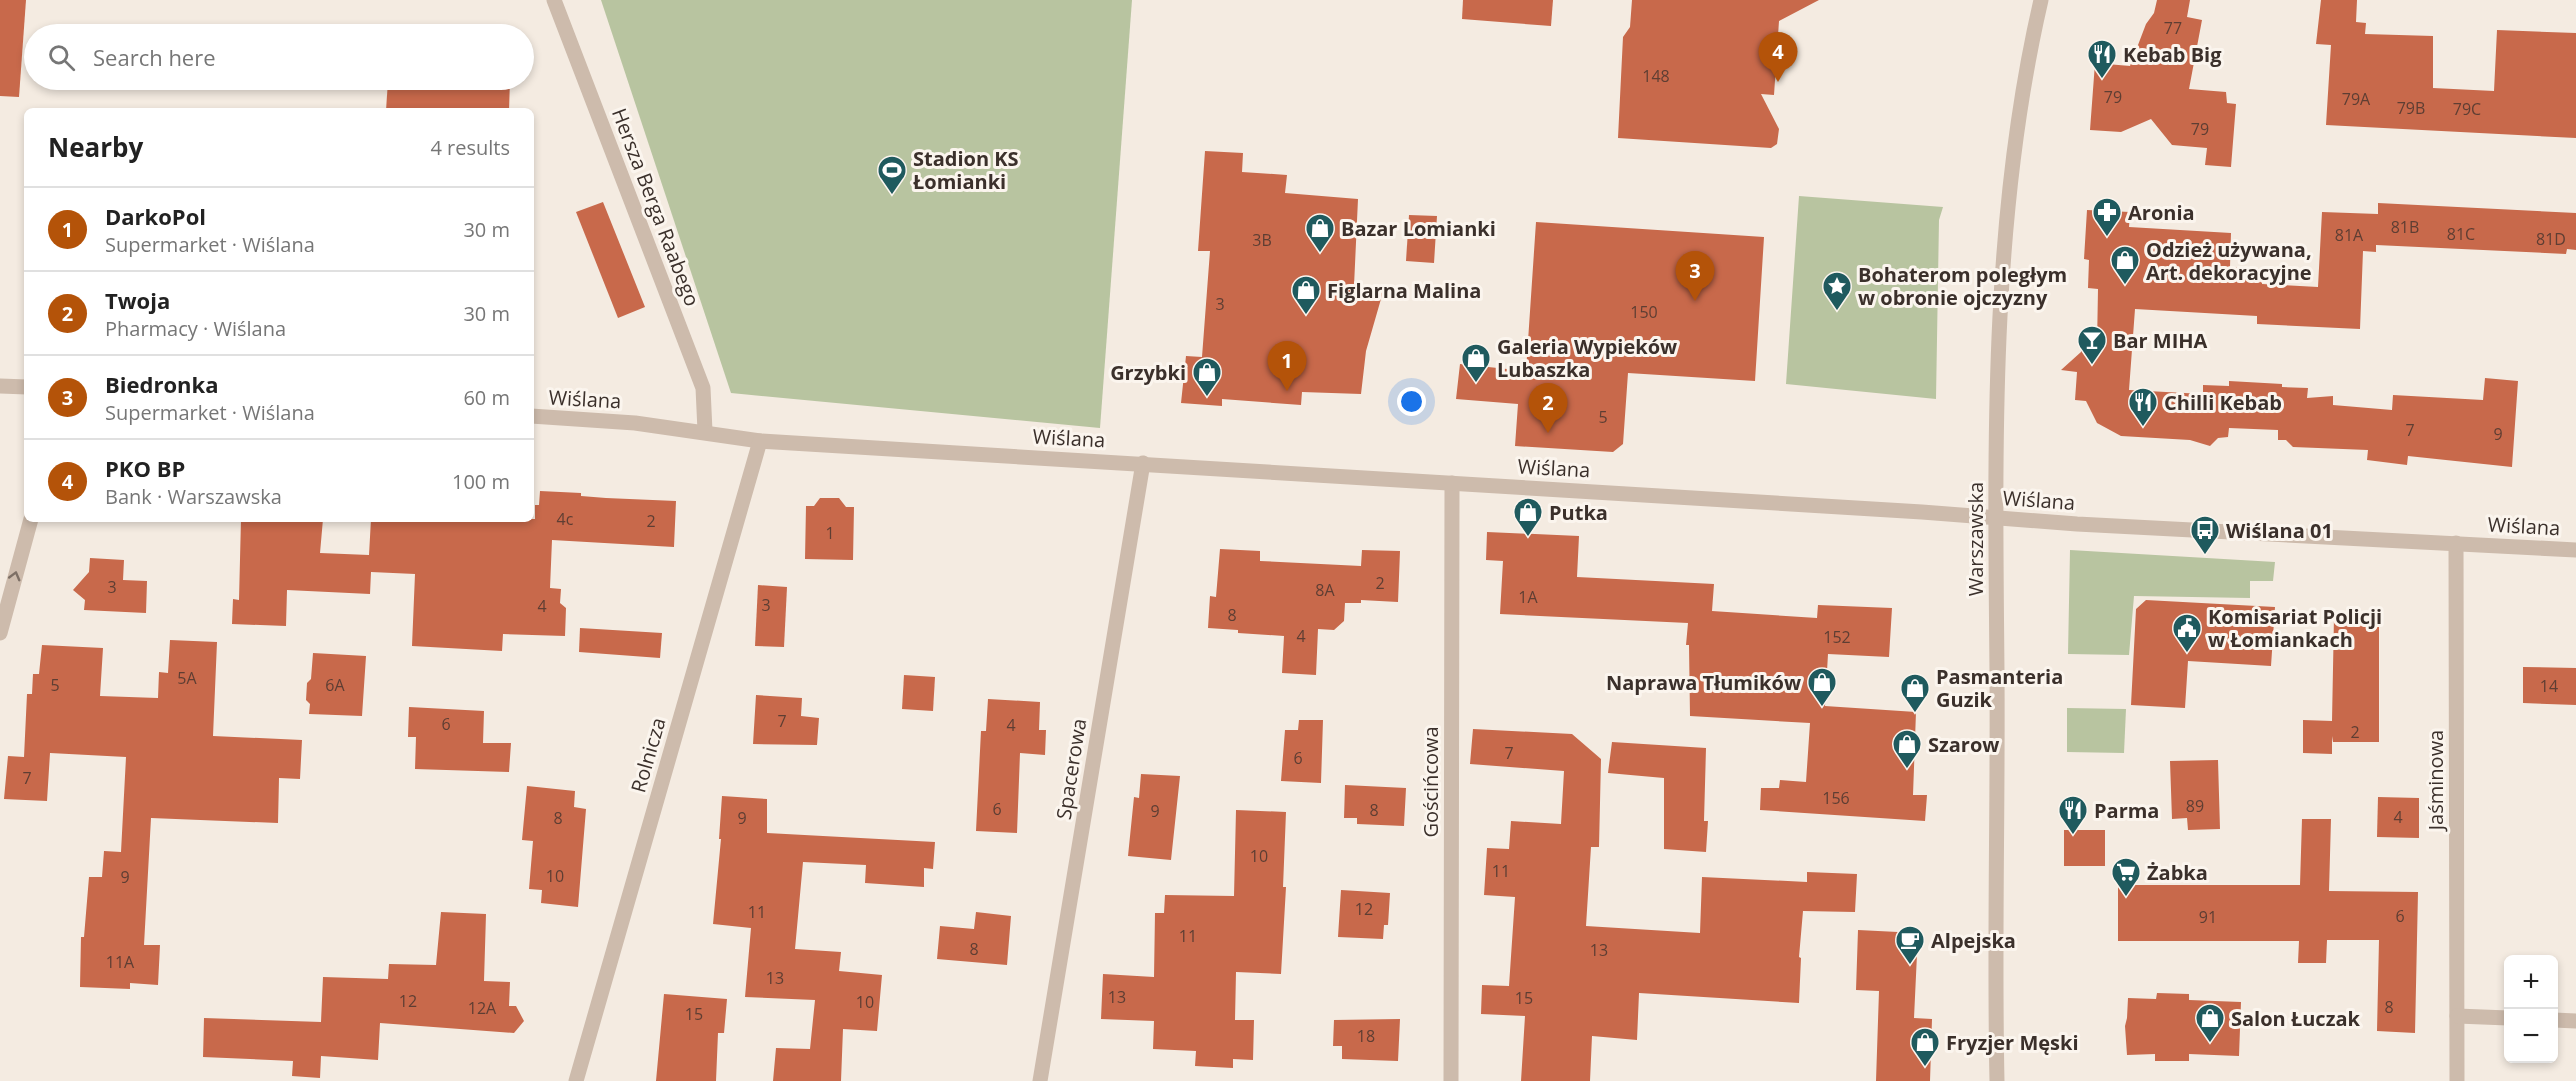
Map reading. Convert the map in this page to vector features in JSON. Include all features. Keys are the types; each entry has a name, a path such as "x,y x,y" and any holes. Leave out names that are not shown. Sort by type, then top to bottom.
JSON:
{"street":[{"name":"Hersza Berga Raabego","path":"554,0 703,388 705,431"},
{"name":"Warszawska","path":"1997,1081 1995,981 1998,784 1995,427 2000,298 2012,162 2029,53 2041,0"},
{"path":"0,386 24,387"},
{"name":"Wiślana","path":"534,416 635,423 705,431 760,441 1143,463 1996,518 2576,550"},
{"name":"Rolnicza","path":"576,1081 760,441"},
{"name":"Spacerowa","path":"1040,1081 1143,463"},
{"name":"Gościńcowa","path":"1451,1081 1452,483"},
{"path":"0,633 30,522"},
{"name":"Jaśminowa","path":"2456,543 2457,1081"},
{"path":"2457,1016 2504,1018"},
{"path":"2558,1020 2576,1021"}],"green space":[{"name":"Stadion KS Łomianki","path":"601,0 1132,0 1100,428 731,393"},
{"path":"1799,196 1943,207 1939,220 1936,399 1786,384"},
{"path":"2070,550 2275,562 2273,581 2250,581 2250,598 2134,596 2129,655 2068,654"},
{"path":"2067,708 2126,709 2124,753 2067,752"}],"building":[{"path":"0,0 26,0 19,97 0,96"},
{"path":"1463,0 1553,0 1551,26 1462,19"},
{"path":"1632,0 1819,0 1779,21 1774,95 1761,94 1779,129 1777,144 1771,148 1618,138 1623,37 1630,27"},
{"path":"2157,0 2190,0 2187,17 2202,20 2189,89 2226,92 2227,103 2236,104 2231,167 2205,165 2207,148 2172,145 2151,119 2121,132 2090,130 2095,63 2130,66 2146,24 2154,13"},
{"path":"2321,0 2357,0 2356,22 2366,23 2365,34 2433,36 2433,88 2494,91 2497,30 2576,33 2576,138 2326,125 2331,45 2316,44"},
{"path":"387,90 510,90 509,108 386,108"},
{"path":"1205,151 1243,153 1242,172 1287,175 1285,193 1358,199 1354,286 1383,292 1366,351 1361,394 1302,392 1301,405 1222,399 1222,406 1181,403 1186,356 1202,357 1210,251 1198,251"},
{"path":"603,202 645,307 618,318 576,212"},
{"path":"2378,203 2576,213 2576,250 2567,249 2566,254 2376,245 2376,252 2363,251 2360,329 2257,324 2257,316 2135,309 2129,390 2203,394 2203,385 2229,386 2229,381 2282,384 2282,387 2308,388 2307,398 2333,396 2333,405 2392,410 2393,395 2483,400 2485,378 2518,381 2512,467 2408,456 2407,465 2367,460 2368,450 2293,447 2286,440 2278,440 2278,430 2229,428 2228,437 2218,438 2210,446 2190,440 2121,436 2097,423 2086,401 2075,400 2077,372 2061,370 2081,352 2081,345 2097,345 2098,289 2088,288 2089,260 2084,259 2087,210 2130,212 2129,227 2231,233 2230,267 2262,269 2262,284 2318,287 2322,212 2378,214"},
{"path":"1409,215 1437,216 1434,263 1406,261"},
{"path":"1536,222 1764,237 1755,381 1628,373 1623,444 1613,452 1515,446 1518,404 1456,399 1460,364 1526,371"},
{"path":"540,491 581,493 581,496 606,498 676,501 674,547 552,540 550,588 561,589 560,603 566,608 565,636 503,634 502,651 412,646 415,574 371,572 370,594 287,590 286,626 232,624 233,599 239,600 241,522 323,522 320,553 369,555 371,522 534,522 535,505 539,505"},
{"path":"820,498 839,498 846,507 854,507 853,560 805,559 806,506 814,506"},
{"path":"1487,532 1579,536 1577,577 1714,584 1712,611 1817,618 1818,605 1892,608 1889,657 1828,654 1825,706 1916,712 1913,795 1927,795 1925,821 1760,810 1761,788 1779,788 1780,780 1806,782 1810,723 1690,716 1689,645 1686,645 1688,623 1500,614 1503,561 1486,560"},
{"path":"1220,549 1260,551 1260,561 1361,566 1362,550 1400,551 1398,602 1361,600 1361,603 1345,603 1344,621 1334,630 1318,629 1316,675 1282,673 1284,636 1238,633 1238,630 1208,628 1210,596 1216,597"},
{"path":"90,558 124,560 123,580 147,581 146,613 84,610 85,600 73,590 89,572"},
{"path":"758,585 787,587 784,647 755,646"},
{"path":"2146,600 2275,607 2271,666 2188,661 2185,708 2131,705 2136,609"},
{"path":"2334,616 2379,617 2379,742 2333,742 2332,736 2332,754 2303,753 2303,720 2332,721"},
{"path":"580,628 662,633 660,658 579,652"},
{"path":"170,640 217,642 213,736 302,740 300,779 279,778 278,823 151,818 144,945 160,945 158,985 130,983 130,989 80,987 81,937 84,937 89,877 102,877 104,851 121,852 126,757 50,753 47,801 4,799 8,756 24,757 27,694 32,694 33,674 39,674 42,645 103,648 100,696 158,698 159,672 168,673"},
{"path":"313,653 366,656 362,716 309,714 310,704 306,700 307,683 311,679"},
{"path":"2523,667 2576,668 2576,705 2523,703"},
{"path":"904,675 935,677 933,711 902,709"},
{"path":"756,695 802,698 801,716 819,718 817,745 753,744"},
{"path":"988,699 1040,702 1039,730 1046,730 1045,755 1020,753 1017,833 976,831 981,731 986,731"},
{"path":"409,707 484,711 483,743 511,743 509,772 415,769 416,737 408,737"},
{"path":"1299,720 1323,720 1321,783 1281,781 1285,730 1298,730"},
{"path":"1473,729 1572,734 1601,759 1599,847 1591,847 1586,926 1700,933 1702,877 1807,882 1807,872 1857,874 1855,912 1803,911 1799,957 1801,958 1799,1003 1639,993 1637,1040 1592,1036 1590,1081 1521,1081 1525,1016 1481,1014 1482,985 1509,986 1515,897 1484,895 1487,848 1509,849 1511,821 1561,824 1564,771 1470,764"},
{"path":"1612,742 1706,748 1704,821 1708,821 1706,852 1664,849 1664,778 1608,773"},
{"path":"2218,760 2220,829 2188,830 2187,818 2172,819 2170,761"},
{"path":"1141,774 1180,776 1171,860 1128,856 1134,797 1139,798"},
{"path":"1345,785 1406,788 1404,826 1357,824 1357,818 1344,818"},
{"path":"527,786 575,791 574,807 586,809 578,907 541,903 542,890 529,889 533,841 522,840"},
{"path":"722,796 767,799 767,833 935,842 933,869 924,868 924,887 865,883 866,865 803,862 795,949 841,952 839,971 882,975 877,1031 843,1029 841,1081 773,1081 776,1048 810,1049 815,1000 745,997 751,928 713,924 721,839 719,839"},
{"path":"2378,797 2419,798 2419,838 2377,837"},
{"path":"1236,810 1286,812 1283,887 1286,887 1281,974 1236,972 1235,1020 1254,1020 1253,1060 1233,1059 1233,1068 1195,1066 1196,1051 1153,1049 1154,1021 1101,1019 1103,974 1154,977 1155,913 1164,913 1165,895 1234,896"},
{"path":"2302,819 2331,819 2329,891 2418,892 2415,1033 2377,1031 2379,940 2327,940 2326,963 2298,963 2299,941 2118,941 2118,885 2300,885"},
{"path":"2064,830 2105,830 2105,866 2064,866"},
{"path":"1341,890 1390,893 1388,925 1384,925 1383,939 1338,937"},
{"path":"441,912 486,914 484,981 510,982 509,1006 516,1006 524,1021 514,1033 380,1023 378,1060 321,1056 320,1078 292,1076 293,1061 203,1057 204,1018 321,1022 323,977 388,979 389,964 436,965"},
{"path":"976,912 1011,916 1007,965 937,959 940,926 974,929"},
{"path":"1858,930 1918,933 1914,1018 1932,1019 1930,1081 1876,1081 1879,991 1856,990"},
{"path":"2157,993 2189,994 2189,1000 2241,1002 2239,1056 2189,1054 2189,1061 2155,1061 2155,1054 2127,1055 2125,1026 2128,998 2156,999"},
{"path":"664,994 727,999 724,1033 718,1033 716,1081 656,1081"},
{"path":"1400,1019 1398,1061 1342,1059 1342,1046 1333,1046 1334,1020"}],"place":[{"name":"Kebab Big","path":"2102,80"},
{"name":"PKO BP","path":"1778,82"},
{"name":"Stadion KS Łomianki","path":"892,196"},
{"name":"Aronia","path":"2107,238"},
{"name":"Bazar Lomianki","path":"1320,254"},
{"name":"Odzież używana, Art. dekoracyjne","path":"2125,286"},
{"name":"Biedronka","path":"1695,301"},
{"name":"Bohaterom poległym w obronie ojczyzny","path":"1837,312"},
{"name":"Figlarna Malina","path":"1306,316"},
{"name":"Bar MIHA","path":"2092,366"},
{"name":"Galeria Wypieków Lubaszka","path":"1476,384"},
{"name":"DarkoPol","path":"1287,391"},
{"name":"Grzybki","path":"1207,398"},
{"name":"Chilli Kebab","path":"2143,428"},
{"name":"Twoja","path":"1548,433"},
{"name":"Putka","path":"1528,538"},
{"name":"Wiślana 01","path":"2205,556"},
{"name":"Komisariat Policji w Łomiankach","path":"2187,654"},
{"name":"Naprawa Tłumików","path":"1822,708"},
{"name":"Pasmanteria Guzik","path":"1915,714"},
{"name":"Szarow","path":"1907,770"},
{"name":"Parma","path":"2073,836"},
{"name":"Żabka","path":"2126,898"},
{"name":"Alpejska","path":"1910,966"},
{"name":"Salon Łuczak","path":"2210,1044"},
{"name":"Fryzjer Męski","path":"1925,1068"}]}
